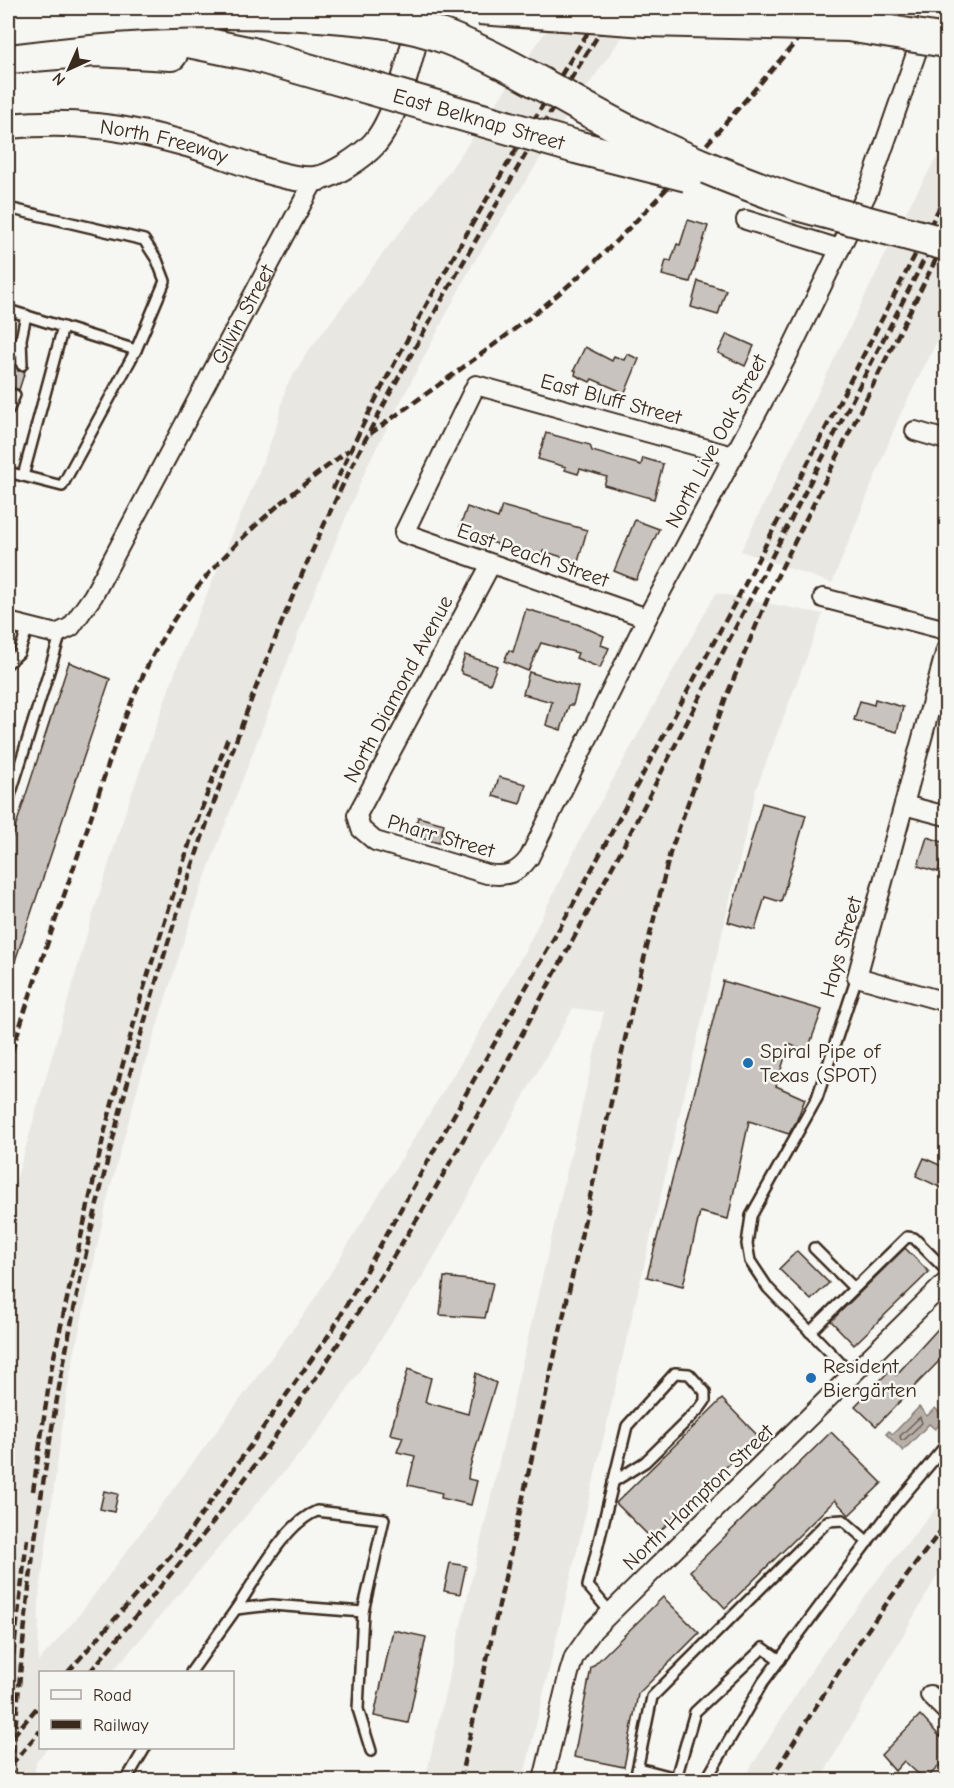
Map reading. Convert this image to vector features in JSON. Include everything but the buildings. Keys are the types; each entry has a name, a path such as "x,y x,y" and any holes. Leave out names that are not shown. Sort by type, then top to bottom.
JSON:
{"highway":[{"path":"479,8 646,20 848,25 946,40"},
{"path":"834,8 946,40"},
{"path":"8,27 101,16 177,11 273,12 399,23 448,38 479,52 678,155 817,209"},
{"name":"East Belknap Street","path":"8,17 97,25 252,54 576,147 946,244"},
{"path":"8,57 95,50 151,54 252,54"}],"main road":[{"path":"315,179 352,162 375,144 394,106 408,66 423,8"},
{"name":"North Freeway","path":"8,126 52,122 88,123 184,143 282,175 315,179"}],"street":[{"name":"North Live Oak Street","path":"505,877 521,868 529,858 647,618 792,347 869,189 932,8"},
{"name":"Gilvin Street","path":"61,633 71,627 93,596 315,179"},
{"path":"746,220 840,249"},
{"name":"East Bluff Street","path":"404,533 476,385 733,456"},
{"path":"915,431 946,440"},
{"name":"East Peach Street","path":"404,533 647,618"},
{"name":"North Diamond Avenue","path":"367,834 361,829 357,815 491,564"},
{"path":"823,598 946,630"},
{"path":"8,622 56,634 61,633"},
{"name":"Hays Street","path":"857,977 946,650"},
{"path":"904,805 946,816"},
{"name":"Pharr Street","path":"367,834 375,842 505,877"},
{"path":"857,977 946,1002"},
{"name":"North Hampton Street","path":"543,1780 574,1657 593,1630 854,1377 946,1282"},
{"path":"930,1695 946,1711"}],"lane":[{"path":"8,208 144,240 157,260 165,281 136,350 62,486 8,472"},
{"path":"8,310 136,350"},
{"path":"22,364 21,339 26,315"},
{"path":"23,476 63,327"},
{"path":"9,361 21,339"},
{"path":"8,411 15,395"},
{"path":"8,663 19,652 28,627"},
{"path":"8,802 61,633"},
{"name":"Hays Street","path":"810,1332 768,1288 750,1261 747,1244 751,1216 817,1098 857,977"},
{"path":"854,1377 810,1332 907,1237 914,1238 946,1270"},
{"path":"814,1248 854,1288"},
{"path":"611,1612 588,1586 613,1482 627,1426 675,1373 689,1374 705,1392 705,1401 645,1462 613,1482"},
{"path":"706,1780 763,1682 868,1542 946,1444"},
{"path":"192,1671 300,1520 317,1511 384,1519 363,1612 358,1709 371,1751"},
{"path":"635,1780 652,1697 828,1521 843,1520 868,1542"},
{"path":"236,1609 272,1605 363,1612"},
{"path":"638,1768 679,1779 695,1712 763,1648 780,1660"},
{"path":"126,1780 144,1749"}],"shaded area":[{"path":"562,8 642,8 571,110 471,267 369,462 312,598 199,893 141,1076 108,1196 68,1384 39,1597 38,1662 77,1618 310,1306 472,1045 525,951 583,834 716,593 823,614 756,789 523,1780 425,1780 604,1012 573,1008 425,1273 323,1426 113,1671 39,1671 39,1749 47,1749 36,1762 34,1780 8,1780 8,1209 90,924 126,810 183,650 276,428 286,387 307,353 384,252 444,179"},
{"path":"946,141 946,323 899,417 832,583 741,551 908,208"},
{"path":"946,1496 946,1560 820,1780 743,1780 818,1660 878,1579"}],"water":[{"path":"919,1407 927,1416 935,1408 946,1419 935,1429 929,1424 903,1451 886,1434 889,1431 893,1434"}],"railway":[{"path":"333,489 381,388 434,291 536,116 604,8"},
{"path":"11,1780 25,1621 37,1525 63,1365 79,1286 96,1207 137,1050 202,837 264,666 336,498 392,389 515,172 616,8"},
{"path":"370,434 508,334 587,269 650,207 826,8"},
{"path":"69,1671 180,1545 333,1329 571,908 751,573 946,195"},
{"path":"91,1671 207,1530 255,1465 322,1369 421,1213 489,1095 623,847 946,217"},
{"path":"460,1780 632,1008 670,853 726,697 775,581 946,239"},
{"path":"8,1064 126,714 152,658 184,605 220,561 282,502 349,450"},
{"path":"33,1491 51,1370 105,1130 141,997 192,835 229,735"},
{"path":"771,1780 854,1649 946,1524"},
{"path":"10,1682 27,1539"},
{"path":"13,1736 39,1705"},
{"path":"11,1765 39,1732"}],"place":[{"name":"Spiral Pipe of Texas (SPOT)","path":"748,1063"},
{"name":"Resident Biergärten","path":"811,1378"}]}
